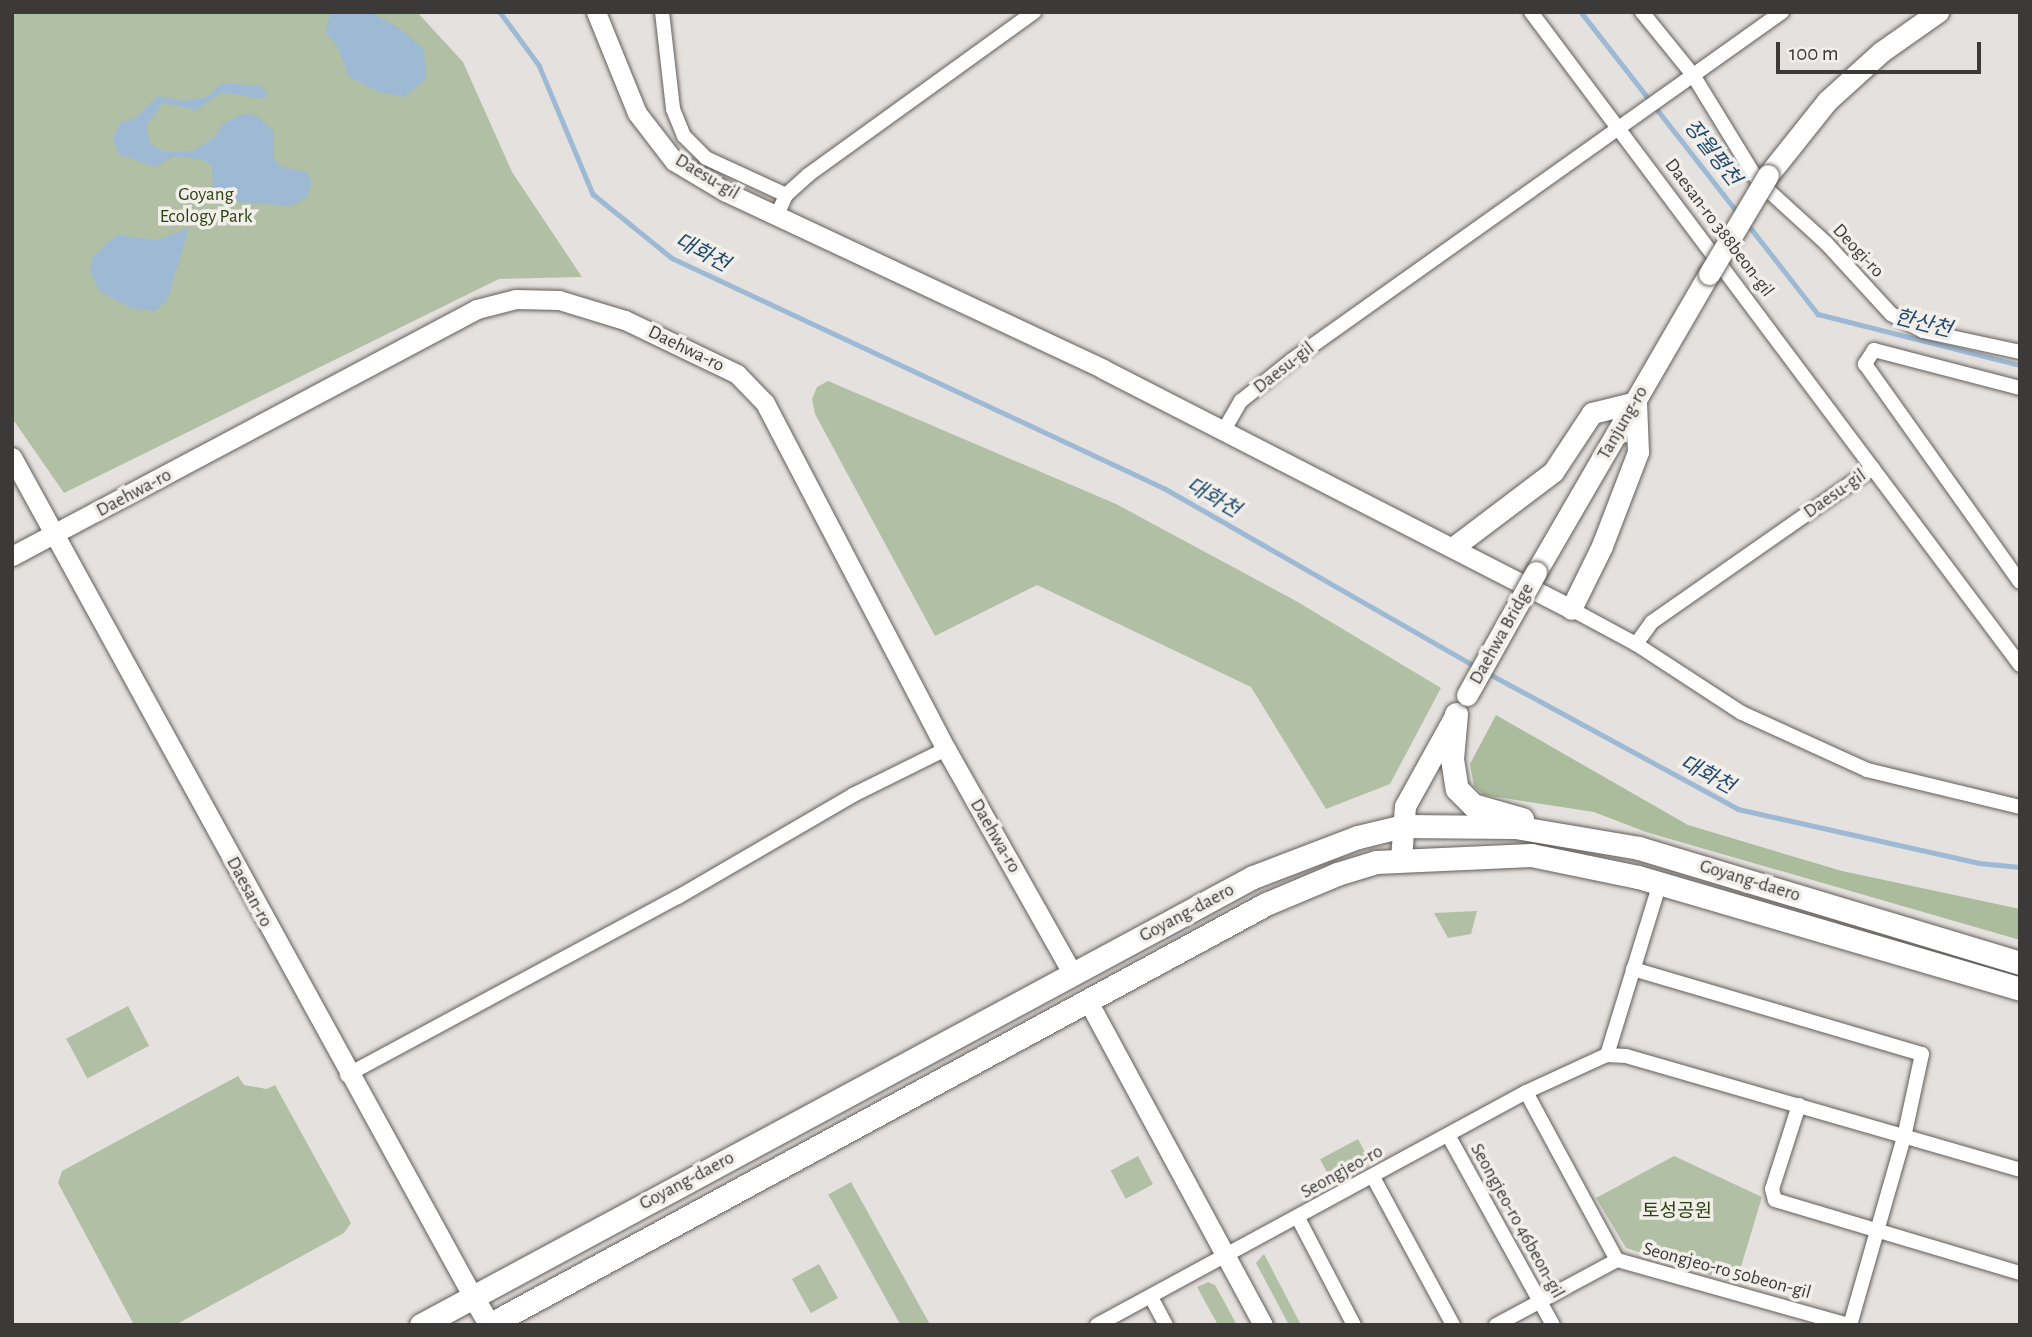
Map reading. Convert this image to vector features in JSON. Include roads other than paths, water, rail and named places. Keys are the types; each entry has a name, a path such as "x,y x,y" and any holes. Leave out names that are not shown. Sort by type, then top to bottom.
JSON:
{"main road":[{"path":"1763,178 1827,101 1881,52 1938,12"},
{"name":"Tanjung-ro","path":"1536,572 1763,178"},
{"path":"1455,546 1553,472 1592,413 1636,402 1638,452 1602,546 1571,609"},
{"name":"Daehwa Bridge","path":"1462,705 1536,572"},
{"path":"1401,859 1405,806 1462,705"},
{"path":"1462,705 1454,776 1464,799 1572,834"},
{"name":"Goyang-daero","path":"421,1325 1253,877 1358,837 1403,826 1515,827 1572,834 1639,848 2020,963"},
{"name":"Goyang-daero","path":"490,1325 1089,1003 1266,904 1336,874 1401,859 1531,855 1660,883 2020,989"},
{"name":"Daesan-ro","path":"473,1297 490,1325"}],"street":[{"name":"Daesu-gil","path":"596,12 637,113 674,161 726,192 782,204 1455,546 1636,643 1742,713 1867,770 2020,807"},
{"path":"662,12 673,109 684,136 706,158 782,204 1034,12"},
{"name":"Daesan-ro 388beon-gil","path":"1531,12 1625,125 1873,468"},
{"path":"1642,12 1688,80 1763,178"},
{"path":"1688,80 1782,12"},
{"name":"Daesu-gil","path":"1224,430 1241,401 1292,360 1688,80"},
{"name":"Deogi-ro","path":"1763,178 1891,314 1923,331 2020,352"},
{"name":"Daehwa-ro","path":"12,556 477,309 516,299 559,300 625,320 737,373 765,403 946,749 1073,974"},
{"path":"2020,388 1874,350 1865,365 2020,582"},
{"name":"Daesan-ro","path":"12,457 347,1075 473,1297"},
{"name":"Daesu-gil","path":"1636,643 1652,622 1873,468 2020,665"},
{"path":"347,1075 678,897 853,795 946,749"},
{"path":"1660,883 1607,1055 1626,1056 2020,1170"},
{"path":"1633,969 1922,1054 1904,1138 1849,1325"},
{"path":"1089,1003 1264,1325"},
{"name":"Seongjeo-ro","path":"1097,1325 1526,1092 1607,1055"},
{"name":"Seongjeo-ro 50beon-gil","path":"1526,1092 1617,1261 1849,1325"},
{"path":"1799,1105 1772,1189 1774,1200 2020,1273"},
{"name":"Seongjeo-ro 46beon-gil","path":"1448,1135 1553,1325"},
{"path":"1373,1177 1453,1325"},
{"path":"1298,1218 1354,1325"},
{"path":"1496,1325 1617,1261"},
{"path":"1151,1297 1166,1325"}],"water":[{"path":"330,12 370,12 400,29 424,49 426,79 404,97 379,92 349,77 337,46 326,33"},
{"path":"222,83 261,86 268,96 261,99 222,92 197,110 163,103 146,126 150,144 165,152 193,151 215,137 223,124 242,114 256,115 274,132 274,158 281,167 307,172 312,184 306,198 292,206 224,201 213,193 212,166 203,160 174,156 155,167 118,154 113,138 120,123 136,117 158,96 183,101 207,97"},
{"path":"189,228 167,301 154,311 131,308 100,292 90,272 92,258 118,235 157,240"}],"waterway":[{"name":"대화천","path":"500,12 539,65 593,194 672,258 1164,488 1477,667"},
{"name":"장월평천","path":"1581,12 1738,213"},
{"name":"한산천","path":"1746,222 1818,314 2020,365"},
{"name":"대화천","path":"1488,673 1738,809 1979,863 2020,867"}],"park label":[{"name":"Goyang Ecology Park","path":"206,206"},
{"name":"토성공원","path":"1677,1212"}]}
